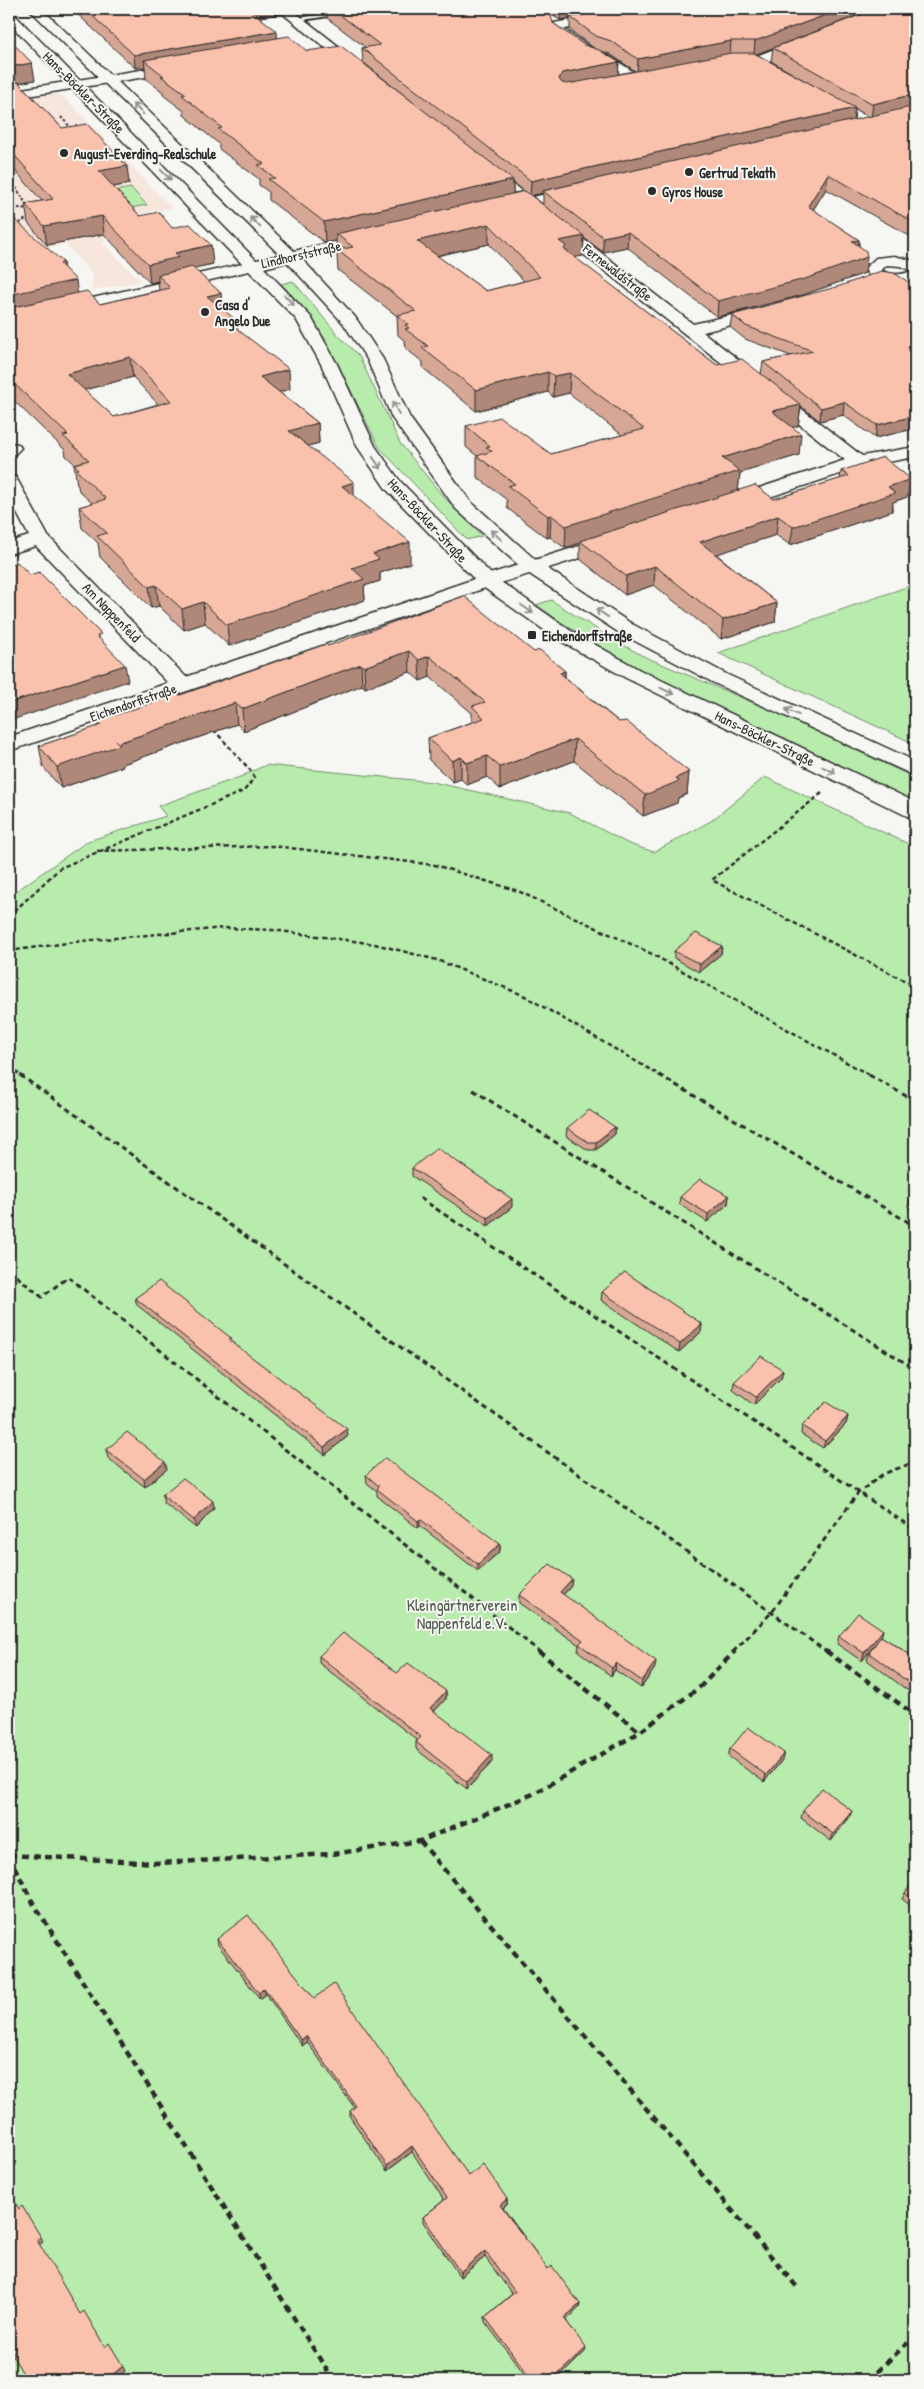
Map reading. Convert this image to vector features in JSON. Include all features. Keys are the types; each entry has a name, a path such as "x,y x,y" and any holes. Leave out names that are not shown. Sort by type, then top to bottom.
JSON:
{"street":[{"name":"Hans-Böckler-Straße","path":"35,9 290,256 354,327 375,359 401,418 463,505 532,567 625,628 721,679 915,769"},
{"path":"283,9 375,81"},
{"path":"544,18 558,26 636,14 643,9"},
{"path":"773,71 750,61 869,18 856,9"},
{"name":"Hans-Böckler-Straße","path":"9,16 255,265 303,317 329,364 366,446 393,485 487,582 564,635 633,674 915,811"},
{"path":"558,26 559,32 590,54 604,59 635,79"},
{"path":"309,46 328,43"},
{"path":"9,95 193,65"},
{"path":"617,82 674,71"},
{"path":"808,90 871,124"},
{"path":"853,128 889,120"},
{"name":"Fernewaldstraße","path":"474,162 528,202 858,462"},
{"path":"483,213 596,186"},
{"name":"Lindhorststraße","path":"9,322 384,235"},
{"path":"900,261 915,251"},
{"path":"915,268 900,261 882,262 876,264 873,268 874,272 879,275 894,279 915,276"},
{"path":"863,281 879,275"},
{"path":"690,330 785,308"},
{"path":"715,508 858,462 915,452"},
{"name":"Am Nappenfeld","path":"9,481 40,539 183,686"},
{"name":"Eichendorffstraße","path":"9,744 487,582 633,535"},
{"path":"9,548 40,539"}],"lane":[{"path":"297,20 368,9"}],"path":[{"path":"61,117 78,135"},
{"path":"60,125 67,124"},
{"path":"9,176 29,210 9,207"},
{"path":"20,229 20,223 31,216"},
{"path":"9,916 60,868 244,791 254,778 251,771 213,730"},
{"path":"843,776 712,880 915,986"},
{"path":"97,851 273,846 445,868 518,891 650,953 915,1101"},
{"path":"9,951 82,940 224,928 273,930 375,944 437,960 523,995 915,1226"},
{"path":"9,1067 915,1715"},
{"path":"473,1090 915,1369"},
{"path":"420,1198 915,1530"},
{"path":"9,1270 42,1297 68,1277 640,1732"},
{"path":"333,2380 32,1901 9,1855 159,1863 332,1854 420,1841 533,1794 640,1732 701,1686 772,1612 858,1493 883,1474 915,1462"},
{"path":"420,1841 797,2287"},
{"path":"868,2380 915,2336"}],"shaded area":[{"name":"August-Everding-Realschule","path":"46,93 63,96 172,208 92,221 107,239 102,243 141,281 91,291 93,275 65,244 9,255 9,99"}],"green space":[{"path":"131,188 147,205 115,211 99,194"},
{"path":"293,281 338,335 359,356 400,443 441,494 482,536 467,540 379,447 325,339 302,306 281,284"},
{"path":"915,584 915,744 718,653"},
{"path":"551,600 643,656 770,710 915,778 915,803 721,712 627,662 581,635 536,605"},
{"name":"Kleingärtnerverein Nappenfeld e.V.","path":"266,765 433,782 570,813 629,844 654,852 711,821 765,777 915,847 915,2380 9,2380 9,896 88,841 166,816 158,806 240,777"}],"building":[{"path":"85,9 249,9 277,31 134,55"},
{"path":"332,9 540,9 551,16 553,23 584,45 599,50 619,62 562,73 559,79 562,83 568,84 731,53 754,53 855,108 531,181 362,48 380,45"},
{"path":"622,9 842,9 755,41 731,41 638,59 611,41 596,36 570,17"},
{"path":"876,9 915,9 915,94 873,104 773,48"},
{"path":"289,36 307,51 341,46 513,180 324,222 268,179 275,178 258,165 264,164 218,129 222,128 182,95 186,94 161,76 164,76 144,60"},
{"path":"9,39 32,63 9,67"},
{"path":"18,82 62,128 87,124 127,166 99,171 140,216 159,212 172,228 190,224 211,245 175,253 180,257 148,264 102,216 44,226 25,204 53,199 9,149 9,83"},
{"path":"915,106 915,223 828,174 808,206 859,240 852,241 866,251 867,257 805,279 718,301 628,232 603,237 543,191"},
{"path":"525,191 584,236 559,241 566,246 564,249 717,365 742,359 801,405 772,411 801,434 722,458 740,471 566,526 551,515 548,516 508,486 515,484 477,456 492,451 486,447 490,446 466,426 500,417 551,454 644,429 570,373 554,376 548,372 476,390 422,348 428,346 405,329 409,328 405,325 408,324 397,315 416,311 337,250 353,247 336,234","holes":["489,224 540,277 486,291 417,241"]},
{"path":"9,218 13,218 63,262 60,264 76,280 9,295"},
{"path":"192,267 221,293 207,296 237,321 229,323 289,369 260,377 318,423 289,431 354,482 342,486 410,542 373,554 379,559 352,568 364,579 227,625 203,602 182,609 156,585 149,587 97,536 107,533 79,507 106,499 76,470 79,469 74,464 89,460 63,436 68,435 9,379 9,308 87,291 100,304 170,288 158,275","holes":["130,357 171,401 114,417 67,374"]},
{"path":"881,271 894,273 915,286 915,421 911,417 877,425 844,402 821,408 763,362 813,351 746,326 732,315 840,286"},
{"path":"883,457 911,479 888,487 895,493 793,527 778,516 700,542 777,603 723,620 655,566 626,576 580,541 755,485 774,499 849,476 841,471"},
{"path":"17,562 30,575 39,572 101,634 97,636 125,665 9,703 9,565"},
{"path":"464,596 534,652 540,650 565,671 560,673 599,706 619,722 626,721 689,772 676,778 679,781 645,795 575,739 500,767 487,756 467,763 461,757 452,761 428,738 484,718 472,706 485,702 429,656 419,660 409,651 364,667 361,664 242,709 235,703 118,743 120,745 57,767 39,746 101,725 98,721 178,694 180,695 326,644 328,646"},
{"path":"696,933 722,946 700,964 674,951"},
{"path":"589,1110 615,1127 596,1142 588,1142 567,1128"},
{"path":"437,1148 512,1199 488,1218 412,1168"},
{"path":"700,1179 729,1196 708,1214 680,1197"},
{"path":"915,1194 915,1202 910,1199"},
{"path":"625,1272 702,1324 680,1344 602,1292"},
{"path":"159,1281 231,1338 229,1340 347,1429 324,1447 135,1298"},
{"path":"761,1356 783,1370 756,1397 734,1382"},
{"path":"826,1402 848,1416 825,1441 802,1426"},
{"path":"127,1432 165,1462 144,1479 106,1450"},
{"path":"385,1458 500,1544 478,1564 420,1519 418,1521 377,1489 379,1486 366,1475"},
{"path":"183,1478 213,1501 194,1520 162,1495"},
{"path":"550,1564 572,1579 560,1592 656,1661 642,1681 616,1663 612,1668 579,1644 583,1640 519,1595"},
{"path":"858,1613 883,1630 864,1653 839,1636"},
{"path":"343,1633 397,1673 408,1663 446,1691 430,1708 492,1755 467,1782 416,1742 421,1737 319,1656"},
{"path":"881,1636 915,1658 915,1687 869,1653"},
{"path":"748,1727 784,1753 766,1775 730,1749"},
{"path":"822,1788 852,1811 833,1834 803,1811"},
{"path":"915,1880 915,1901 905,1893"},
{"path":"248,1915 314,1998 334,1984 469,2176 483,2164 507,2199 500,2205 548,2269 552,2266 580,2304 564,2318 586,2348 552,2380 532,2380 485,2317 515,2292 485,2251 460,2272 423,2217 447,2198 412,2146 387,2166 350,2111 356,2106 306,2036 301,2040 264,1988 259,1993 217,1939"},
{"path":"9,2191 19,2209 22,2206 41,2237 37,2240 80,2314 84,2311 105,2347 109,2343 123,2366 106,2380 27,2380 12,2355 14,2353 9,2344"}],"place":[{"name":"August-Everding-Realschule","path":"64,153"},
{"name":"Gertrud Tekath","path":"689,172"},
{"name":"Gyros House","path":"652,191"},
{"name":"Casa d' Angelo Due","path":"205,312"},
{"name":"Eichendorffstraße","path":"532,635"}]}
